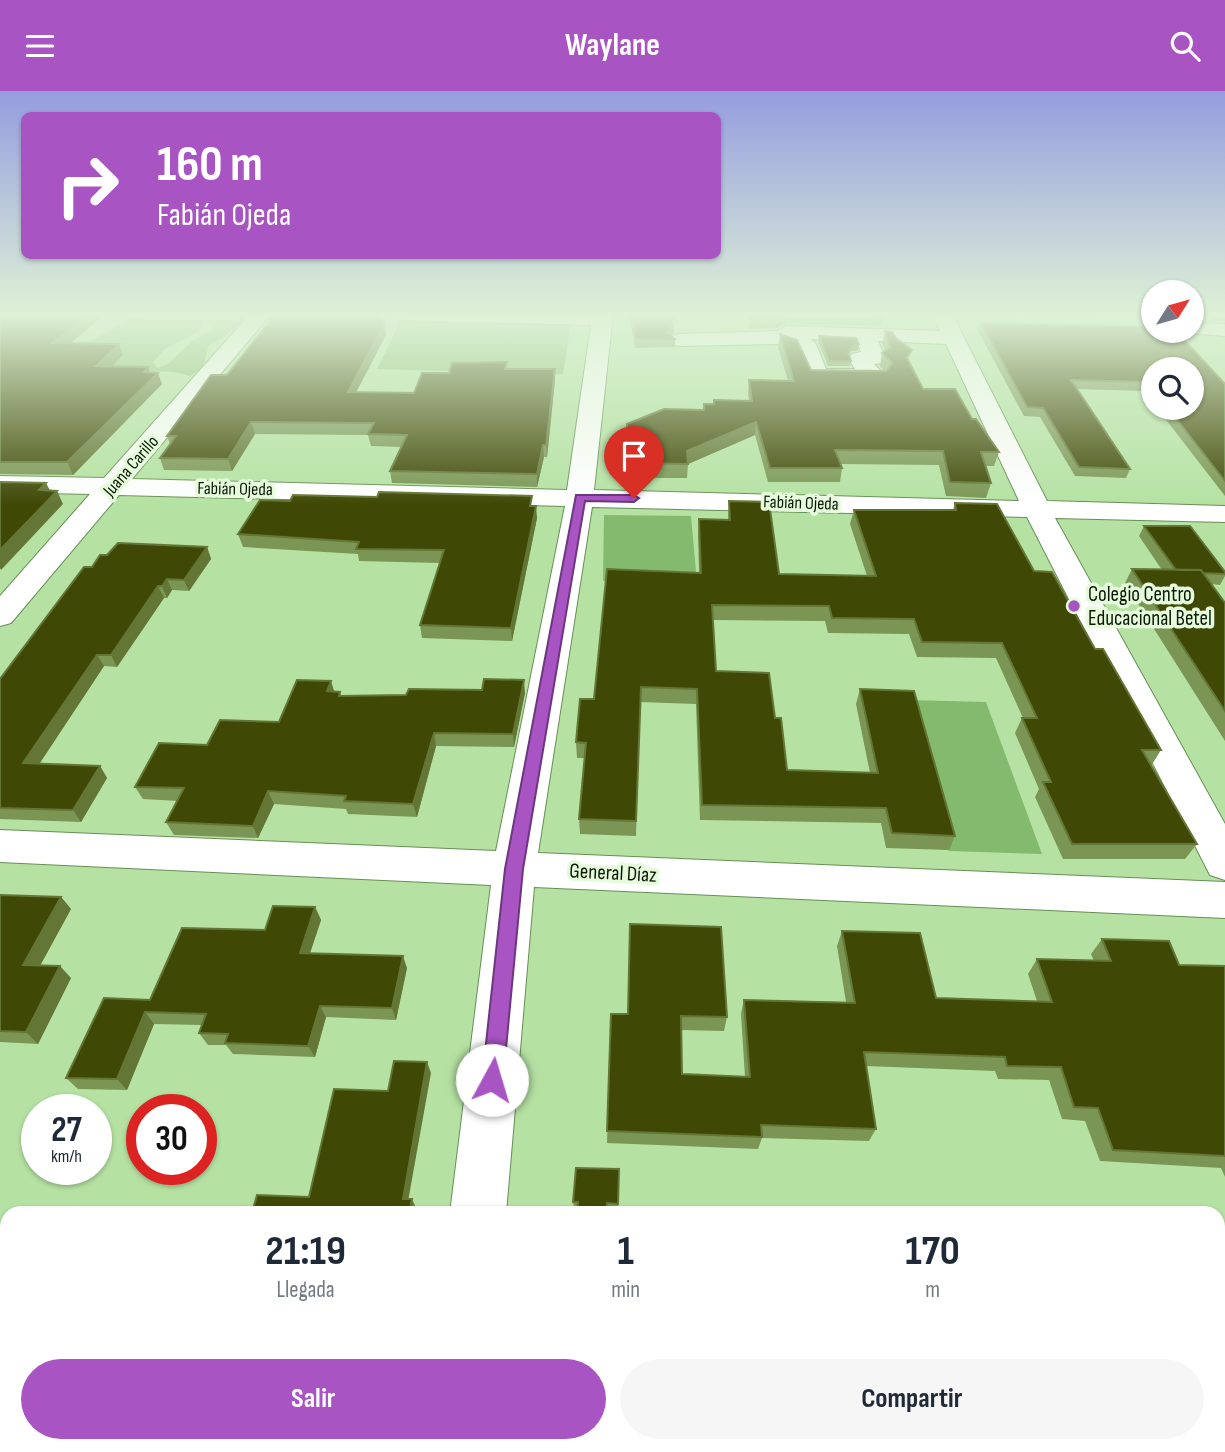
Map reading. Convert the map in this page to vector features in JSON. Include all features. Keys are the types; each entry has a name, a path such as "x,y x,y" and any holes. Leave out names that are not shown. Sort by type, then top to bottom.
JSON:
{"street":[{"name":"Juana Carillo","path":"0,616 207,378"},
{"path":"479,1206 514,869 580,497 595,378"},
{"path":"973,378 1037,510 1225,863"},
{"name":"Fabián Ojeda","path":"0,484 1225,514"},
{"name":"General Díaz","path":"0,846 1225,900"}],"green space":[{"path":"0,378 128,378 98,387 93,403 74,404 25,423 15,420 52,387 55,380 0,385"},
{"path":"604,515 691,516 697,582 603,581"},
{"path":"908,700 986,702 1042,854 949,851"}],"building":[{"path":"0,378 153,378 67,462 0,462"},
{"path":"209,378 356,378 348,392 414,393 420,378 554,378 546,445 543,445 537,474 390,471 407,435 368,434 374,423 251,422 228,459 160,458 176,436 167,436"},
{"path":"793,378 917,378 923,389 955,389 972,419 976,419 999,452 981,452 991,483 950,482 943,451 835,450 842,468 770,468 756,422 687,451 688,464 629,463 627,424 664,409 704,410 704,404 714,404 714,400 752,401 749,380 794,381"},
{"path":"1011,378 1141,378 1141,382 1071,380 1130,469 1079,467 1043,408 1027,407"},
{"path":"1204,378 1219,378 1225,384 1225,481 1177,420 1204,420"},
{"path":"0,482 46,483 39,490 57,491 0,550"},
{"path":"379,492 532,496 530,506 536,506 511,628 420,625 444,550 356,549 359,542 238,534 260,500 290,501 293,495 377,497"},
{"path":"729,501 769,502 779,574 876,576 854,510 956,510 955,503 997,504 1034,571 1052,572 1095,649 1103,649 1161,750 1142,750 1197,844 1072,844 1043,782 1051,782 1022,718 1037,718 1002,643 922,642 914,619 832,618 829,606 712,605 716,671 769,673 775,718 781,718 787,770 878,773 860,689 914,691 955,836 892,833 886,808 702,805 697,689 641,687 636,821 579,819 586,743 576,742 580,699 594,699 607,569 701,573 699,519 730,520"},
{"path":"1144,526 1190,526 1225,574 1176,570"},
{"path":"118,543 207,547 184,580 167,579 162,586 158,586 111,655 97,655 23,763 100,766 73,810 0,808 0,679 84,567 92,567 100,555 107,555"},
{"path":"1132,569 1201,570 1225,603 1225,711"},
{"path":"484,679 524,680 513,734 434,733 413,804 344,801 346,796 268,791 253,826 166,822 184,788 135,787 159,743 207,745 220,720 279,722 297,680 331,681 327,691 340,692 339,696 406,695 409,689 482,690"},
{"path":"0,895 61,897 23,965 60,966 26,1032 0,1031"},
{"path":"273,906 315,907 300,953 403,956 392,1008 320,1006 308,1046 225,1043 228,1034 199,1033 206,1014 145,1012 117,1079 66,1078 104,998 150,1000 182,928 265,930"},
{"path":"630,924 721,927 727,1017 681,1016 682,1074 750,1077 744,1000 855,1003 842,931 920,933 936,998 1052,1002 1037,959 1111,961 1102,939 1169,941 1179,965 1225,966 1225,1156 1113,1150 1098,1108 1074,1107 1061,1067 1007,1066 1005,1057 864,1052 876,1129 761,1125 762,1137 607,1131 611,1014 628,1014"},
{"path":"394,1061 427,1062 403,1199 412,1199 410,1206 254,1206 257,1195 309,1197 334,1089 388,1091"},
{"path":"576,1168 619,1169 618,1204 578,1206 578,1202 573,1202"}],"place":[{"name":"Colegio Centro Educacional Betel","path":"1074,606"}],"route":[{"path":"492,1080 514,869 580,497 634,498"}]}
